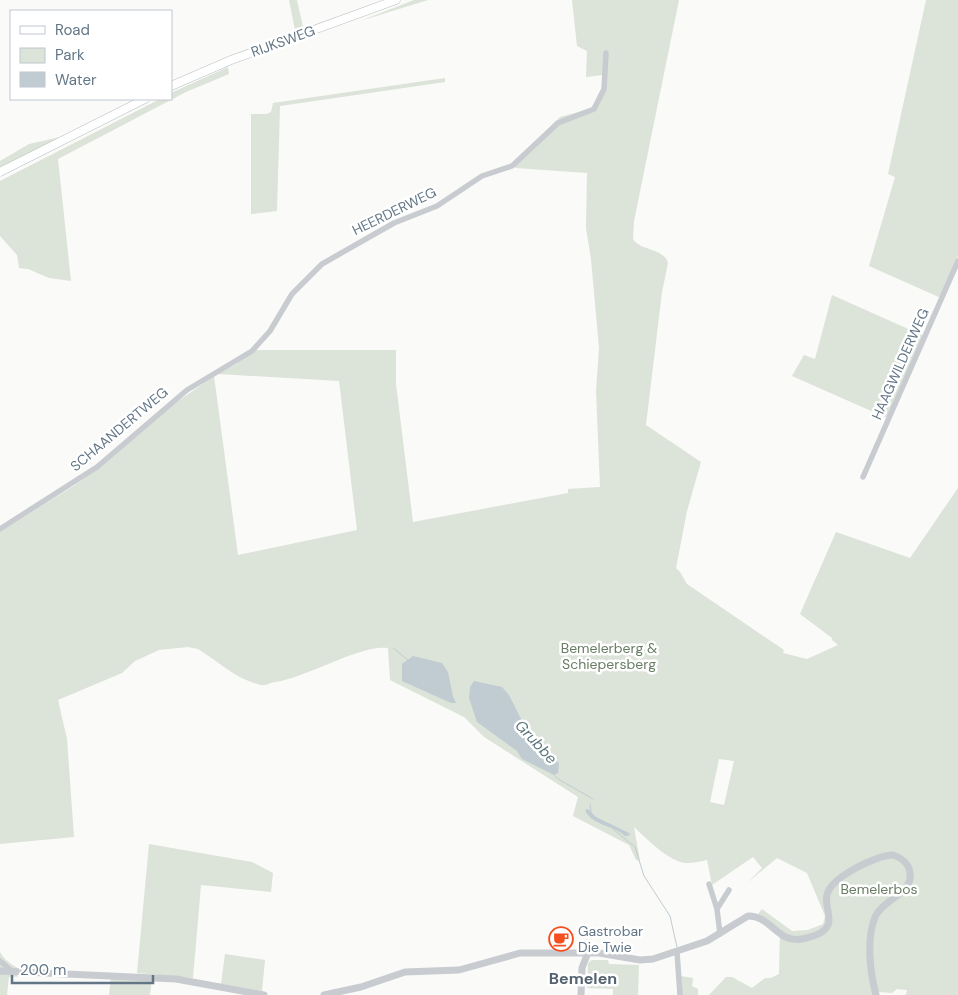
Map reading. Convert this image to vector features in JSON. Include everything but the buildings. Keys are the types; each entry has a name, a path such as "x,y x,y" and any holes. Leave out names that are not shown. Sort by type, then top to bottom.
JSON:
{"main road":[{"name":"RIJKSWEG","path":"172,86 231,60 396,0"},
{"path":"0,172 143,100"}],"street":[{"name":"HEERDERWEG","path":"255,349 270,331 292,294 312,272 328,260 402,220 434,208 482,176 514,165 558,123 594,109 604,89 606,53"},
{"name":"HAAGWILDERWEG","path":"863,477 958,260"},
{"name":"SCHAANDERTWEG","path":"0,529 97,467 187,390 255,349"},
{"path":"324,995 354,989 408,971 459,970 520,953 602,953 645,960 677,952 707,941 748,916 760,918 786,939 796,940 814,936 822,932 828,924 826,895 834,882 879,857 890,855 901,858 909,870 908,885 903,892 881,908 873,926 871,965 876,995"},
{"path":"709,884 717,909 720,934"},
{"path":"717,909 724,894 729,890"},
{"path":"677,952 680,995"},
{"path":"574,954 582,968"},
{"path":"581,995 582,968 587,954"},
{"path":"0,961 13,972"},
{"path":"0,972 176,979 264,995"}],"green space":[{"path":"289,0 297,0 303,27 295,30"},
{"path":"414,0 428,0 360,21"},
{"path":"572,0 679,0 634,221 633,239 641,246 662,255 668,263 662,292 646,425 701,462 687,511 676,568 687,584 784,650 783,653 807,659 838,645 832,638 800,614 836,532 910,558 958,488 958,995 906,995 907,990 897,989 892,993 878,992 879,995 709,995 726,977 732,977 752,988 765,978 771,978 779,974 780,930 758,914 762,909 792,931 808,930 823,924 825,916 807,873 777,858 747,883 762,868 753,857 712,885 707,860 687,863 673,859 634,827 640,861 636,860 629,845 573,816 578,797 484,737 464,717 390,680 388,648 364,651 303,674 263,685 244,679 198,649 188,647 159,650 135,661 122,673 58,700 67,739 74,837 0,844 0,532 75,485 104,464 157,416 214,376 238,555 357,530 339,381 218,374 236,364 254,350 396,350 396,384 413,522 568,493 568,489 600,487 596,391 599,348 591,259 586,228 587,173 516,168 512,164 560,117 593,108 602,91 603,75 586,77 587,51 577,46","holes":["719,759 734,761 724,805 710,802"]},
{"path":"926,0 958,0 958,256 941,298 869,266 895,177 888,174"},
{"path":"228,67 229,74 172,99 172,93"},
{"path":"445,78 445,82 280,106 277,211 251,214 251,114 271,112 273,103"},
{"path":"158,100 171,100 58,159 71,281 49,278 28,269 19,268 17,255 0,236 0,181"},
{"path":"65,136 0,169 0,161 29,144"},
{"path":"832,295 924,336 887,418 792,376 804,355 815,359"},
{"path":"149,844 252,862 273,873 271,892 201,885 193,978 137,973"},
{"path":"0,952 6,960 28,976 9,977 7,995 0,995"},
{"path":"225,954 265,960 262,991 221,984"},
{"path":"592,960 608,960 609,964 639,965 638,995 613,995 613,989 587,988 588,963"},
{"path":"681,976 693,978 692,986 698,989 698,995 681,995"},
{"path":"111,977 152,979 150,995 109,995"}],"water":[{"path":"413,656 442,663 448,672 456,703 451,703 402,681 402,664"},
{"path":"474,681 502,687 509,695 532,741 559,763 558,773 554,775 522,759 517,751 477,722 469,698 470,687"},
{"path":"588,809 596,817 630,835 625,836 593,819 585,810"}],"waterway":[{"name":"Grubbe","path":"393,648 408,660"},
{"name":"Grubbe","path":"553,774 558,779 593,799"},
{"name":"Grubbe","path":"590,804 591,812"},
{"path":"613,829 635,847 644,876 670,916 677,947"}],"place":[{"name":"Gastrobar Die Twie","path":"561,939"}],"district":[{"name":"Bemelen","path":"583,978"}],"park label":[{"name":"Bemelerberg & Schiepersberg","path":"609,656"},
{"name":"Bemelerbos","path":"879,889"}]}
